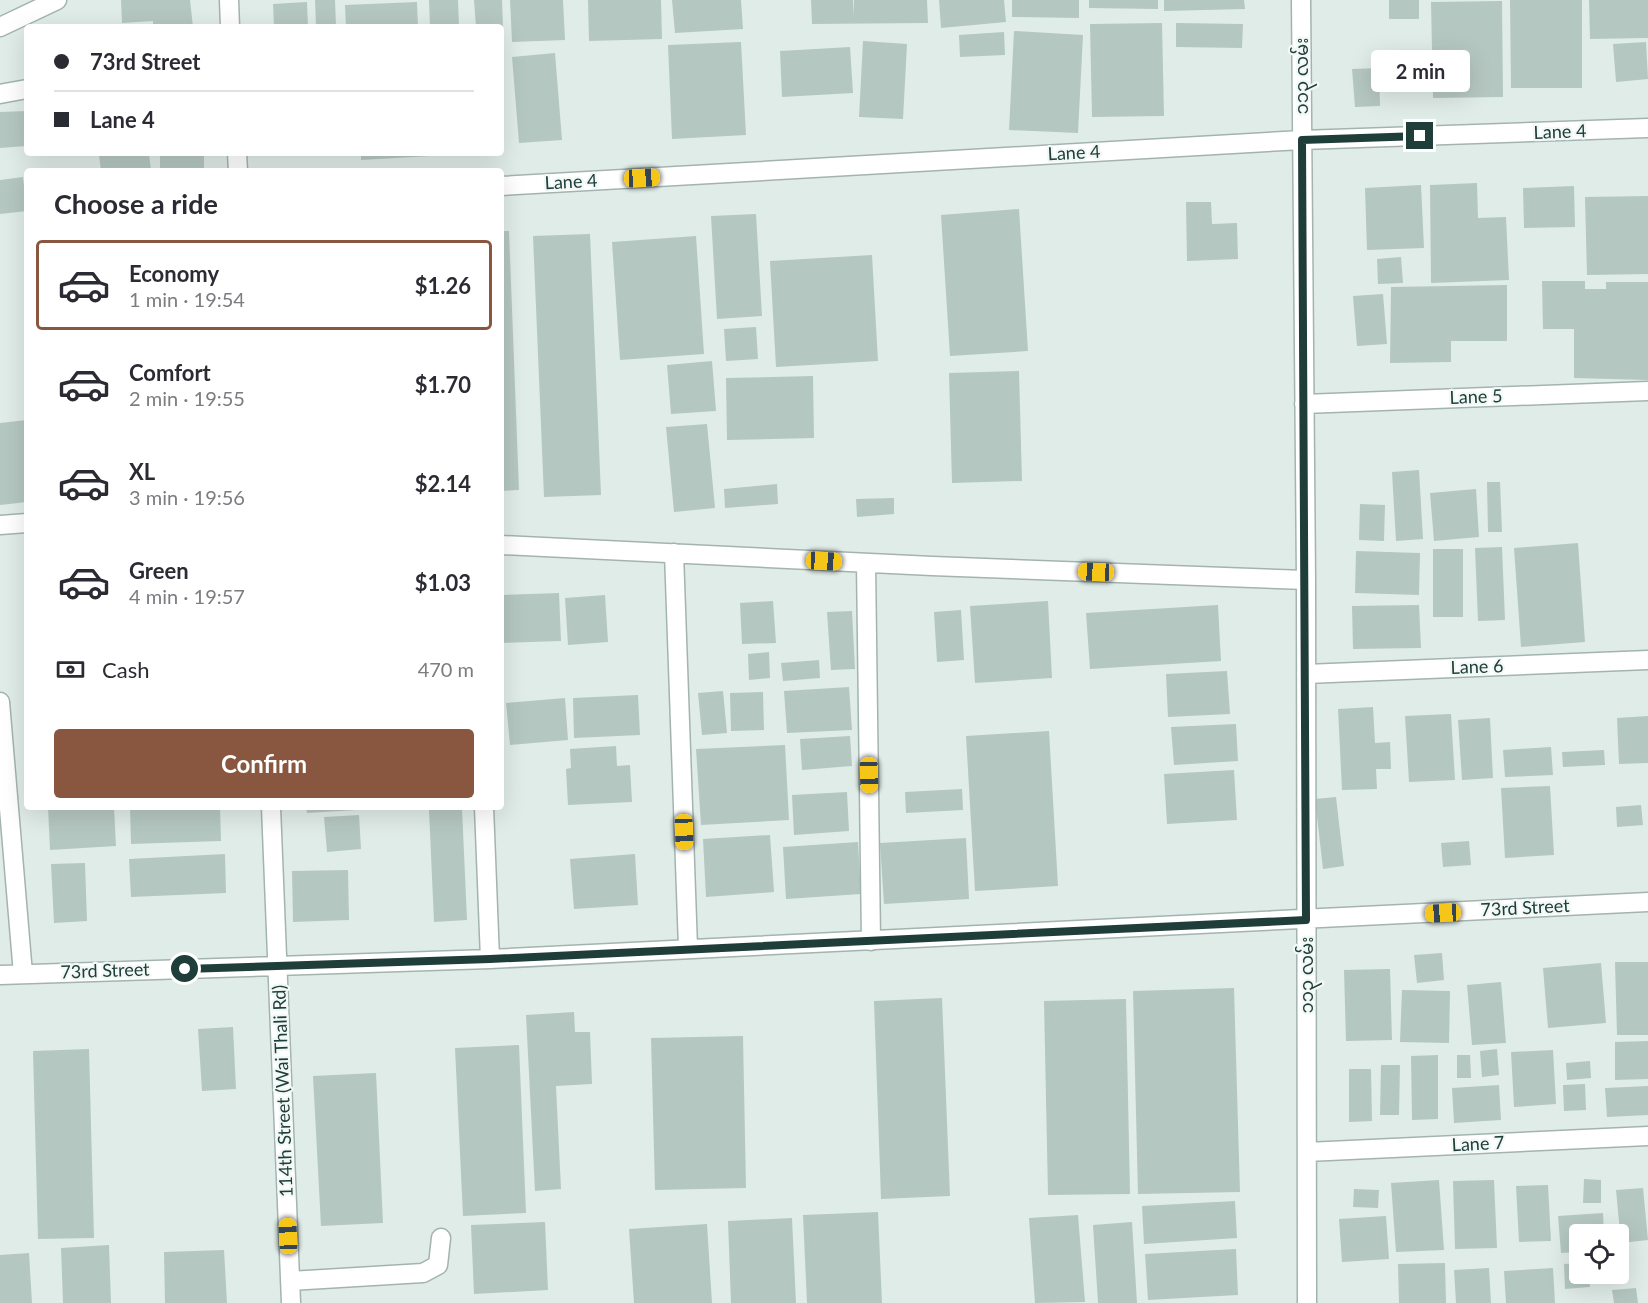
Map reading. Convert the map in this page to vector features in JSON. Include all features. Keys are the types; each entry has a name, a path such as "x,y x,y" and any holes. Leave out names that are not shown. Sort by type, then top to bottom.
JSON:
{"street":[{"path":"0,27 57,0"},
{"path":"229,0 230,24"},
{"name":"၁၁၃ လမ်း","path":"1301,0 1306,580 1307,1303"},
{"path":"0,94 24,90"},
{"name":"Lane 4","path":"504,186 1302,140 1648,128"},
{"name":"Lane 5","path":"1305,404 1648,391"},
{"path":"0,525 24,523"},
{"path":"504,545 866,563 1306,580"},
{"path":"674,553 688,948"},
{"path":"866,563 871,940"},
{"name":"Lane 6","path":"1306,674 1648,660"},
{"path":"0,702 23,974"},
{"name":"114th Street (Wai Thali Rd)","path":"271,810 291,1303"},
{"path":"484,810 490,959"},
{"name":"73rd Street","path":"0,975 490,959 1648,902"},
{"name":"Lane 7","path":"1307,1152 1648,1136"},
{"path":"290,1281 423,1273 438,1265 441,1238"}],"building":[{"path":"121,0 190,0 193,24 153,24 153,21 122,23"},
{"path":"315,0 335,0 336,24 316,24"},
{"path":"429,0 458,0 459,24 430,24"},
{"path":"474,0 502,0 503,24 476,24"},
{"path":"510,0 563,0 565,40 512,42"},
{"path":"588,0 661,0 662,39 589,41"},
{"path":"672,0 741,0 743,29 675,33"},
{"path":"811,0 853,0 854,17 854,0 927,0 928,23 812,24"},
{"path":"939,0 1004,0 1006,22 941,28"},
{"path":"1012,0 1079,0 1079,18 1012,17"},
{"path":"1089,0 1158,0 1158,9 1089,8"},
{"path":"1164,0 1244,0 1245,9 1164,11"},
{"path":"1389,0 1419,0 1419,19 1389,19"},
{"path":"1510,0 1582,0 1582,88 1511,88"},
{"path":"1589,0 1648,0 1648,38 1590,39"},
{"path":"1502,1 1503,97 1433,98 1431,2"},
{"path":"307,2 308,24 274,24 273,4"},
{"path":"417,2 418,24 346,24 345,5"},
{"path":"1162,23 1164,116 1092,117 1090,24"},
{"path":"1176,23 1243,24 1242,48 1176,47"},
{"path":"1014,31 1083,35 1078,133 1009,130"},
{"path":"1004,32 1005,55 960,57 959,35"},
{"path":"863,41 907,44 903,119 859,117"},
{"path":"741,42 746,135 672,139 668,45"},
{"path":"1646,42 1648,79 1616,82 1613,44"},
{"path":"850,47 853,93 782,97 780,51"},
{"path":"555,53 562,140 519,143 512,57"},
{"path":"1379,68 1380,106 1355,107 1352,69"},
{"path":"24,111 24,146 0,148 0,112"},
{"path":"99,156 149,156 151,168 101,168"},
{"path":"160,156 204,156 204,168 160,168"},
{"path":"361,156 431,156 361,160"},
{"path":"23,177 24,211 0,214 0,180"},
{"path":"1477,183 1478,218 1506,217 1509,280 1431,283 1430,185"},
{"path":"1421,185 1424,248 1367,250 1365,188"},
{"path":"1574,186 1575,227 1524,228 1523,188"},
{"path":"1648,196 1648,274 1587,275 1585,197"},
{"path":"1186,202 1211,202 1212,224 1237,223 1238,259 1187,261"},
{"path":"1019,209 1028,351 950,356 941,215"},
{"path":"756,214 762,316 717,319 711,216"},
{"path":"504,231 509,231 519,490 504,491"},
{"path":"590,234 601,495 544,497 533,236"},
{"path":"696,236 704,354 620,360 612,242"},
{"path":"872,255 878,361 776,367 770,261"},
{"path":"1401,257 1403,283 1378,284 1377,259"},
{"path":"1542,281 1585,281 1585,289 1606,289 1606,282 1648,282 1648,380 1574,378 1574,329 1543,329"},
{"path":"1507,285 1507,341 1451,341 1451,362 1390,363 1391,287"},
{"path":"1383,294 1387,344 1357,346 1353,296"},
{"path":"756,327 758,359 726,361 724,329"},
{"path":"712,361 716,411 671,414 667,365"},
{"path":"1019,371 1022,481 952,483 949,373"},
{"path":"813,376 814,438 727,440 726,378"},
{"path":"24,420 24,502 0,505 0,423"},
{"path":"707,424 715,508 674,512 666,427"},
{"path":"1419,470 1423,539 1396,541 1392,472"},
{"path":"1487,482 1500,482 1502,532 1488,532"},
{"path":"777,484 778,504 725,508 724,489"},
{"path":"1476,489 1479,537 1434,541 1430,493"},
{"path":"894,498 894,514 857,517 856,499"},
{"path":"1360,504 1385,505 1384,541 1359,540"},
{"path":"1578,543 1585,642 1521,647 1514,548"},
{"path":"1502,547 1505,620 1478,621 1475,548"},
{"path":"1433,549 1463,549 1463,617 1433,617"},
{"path":"1356,551 1420,553 1419,595 1355,593"},
{"path":"559,593 561,641 504,643 504,595"},
{"path":"605,595 608,642 568,645 565,598"},
{"path":"773,601 776,643 742,644 740,603"},
{"path":"1048,601 1052,678 975,683 970,606"},
{"path":"1218,605 1221,661 1090,669 1086,613"},
{"path":"1419,605 1421,648 1353,649 1352,606"},
{"path":"961,610 964,660 937,662 934,612"},
{"path":"852,611 855,669 831,670 827,612"},
{"path":"769,652 770,678 749,680 748,654"},
{"path":"819,660 820,678 783,681 781,663"},
{"path":"1227,671 1230,714 1168,717 1166,674"},
{"path":"849,687 852,730 787,733 784,691"},
{"path":"723,691 727,733 702,735 698,693"},
{"path":"763,692 764,730 731,731 730,693"},
{"path":"638,695 640,735 574,738 573,698"},
{"path":"565,698 568,740 510,745 506,703"},
{"path":"1373,707 1375,743 1390,742 1391,769 1376,769 1377,789 1342,790 1338,709"},
{"path":"1451,714 1455,780 1409,782 1405,716"},
{"path":"1648,716 1648,763 1619,764 1617,718"},
{"path":"1490,718 1493,778 1462,780 1458,720"},
{"path":"1236,724 1238,761 1174,765 1171,727"},
{"path":"1049,731 1058,886 975,891 966,736"},
{"path":"850,736 852,766 802,770 800,739"},
{"path":"785,745 789,820 701,825 696,749"},
{"path":"616,746 617,766 630,765 632,802 568,805 566,769 571,768 570,749"},
{"path":"1551,747 1553,775 1505,777 1503,750"},
{"path":"1604,750 1605,765 1563,767 1562,752"},
{"path":"1234,770 1237,820 1167,824 1164,774"},
{"path":"1550,786 1554,855 1505,858 1501,788"},
{"path":"962,789 963,810 906,813 905,792"},
{"path":"847,792 849,831 794,835 792,795"},
{"path":"1336,797 1344,866 1323,869 1315,799"},
{"path":"1641,805 1643,825 1617,827 1616,807"},
{"path":"48,810 114,810 116,846 50,850"},
{"path":"130,810 220,810 221,841 131,844"},
{"path":"306,810 357,810 307,813"},
{"path":"429,810 462,810 467,920 434,922"},
{"path":"359,815 361,849 327,852 324,817"},
{"path":"770,835 774,892 706,897 703,839"},
{"path":"966,838 969,899 884,904 880,843"},
{"path":"1469,841 1471,865 1443,867 1441,843"},
{"path":"858,842 861,894 786,899 783,847"},
{"path":"225,854 226,893 131,897 129,859"},
{"path":"635,854 638,905 574,909 570,859"},
{"path":"85,863 87,921 54,923 51,864"},
{"path":"348,870 349,920 293,922 292,871"},
{"path":"1442,953 1444,980 1417,983 1414,955"},
{"path":"1615,962 1648,962 1648,1035 1617,1035"},
{"path":"1601,963 1606,1023 1548,1028 1543,968"},
{"path":"1390,969 1392,1040 1346,1041 1344,970"},
{"path":"1501,982 1506,1043 1472,1045 1467,985"},
{"path":"1234,988 1240,1192 1138,1194 1133,991"},
{"path":"1402,990 1450,991 1449,1043 1400,1042"},
{"path":"942,998 950,1196 881,1199 874,1001"},
{"path":"1126,999 1130,1194 1048,1195 1044,1001"},
{"path":"574,1012 575,1032 590,1032 592,1084 556,1086 561,1189 535,1191 526,1015"},
{"path":"233,1027 236,1089 202,1091 198,1029"},
{"path":"743,1036 746,1188 655,1190 651,1038"},
{"path":"1648,1041 1648,1079 1615,1080 1615,1042"},
{"path":"519,1045 526,1213 463,1216 455,1048"},
{"path":"89,1049 94,1238 38,1239 33,1051"},
{"path":"1497,1049 1499,1075 1482,1077 1480,1051"},
{"path":"1553,1050 1556,1104 1514,1107 1511,1052"},
{"path":"1438,1055 1438,1119 1412,1120 1411,1056"},
{"path":"1457,1055 1470,1055 1471,1078 1457,1078"},
{"path":"1590,1061 1591,1078 1567,1080 1566,1063"},
{"path":"1381,1065 1400,1065 1399,1115 1380,1115"},
{"path":"1349,1069 1371,1069 1372,1121 1349,1122"},
{"path":"376,1073 383,1223 321,1226 313,1076"},
{"path":"1585,1084 1586,1110 1564,1111 1563,1085"},
{"path":"1499,1085 1501,1120 1454,1123 1452,1088"},
{"path":"1648,1086 1648,1115 1607,1117 1605,1088"},
{"path":"1584,1179 1601,1180 1601,1203 1583,1203"},
{"path":"1439,1180 1444,1250 1396,1252 1391,1183"},
{"path":"1494,1180 1497,1248 1455,1249 1453,1181"},
{"path":"1548,1185 1551,1241 1519,1242 1516,1186"},
{"path":"1643,1188 1648,1240 1629,1242 1629,1224 1619,1224 1616,1190"},
{"path":"1354,1189 1379,1190 1378,1208 1353,1207"},
{"path":"1235,1201 1237,1238 1144,1244 1142,1206"},
{"path":"878,1212 882,1303 807,1303 803,1215"},
{"path":"1603,1213 1604,1224 1569,1224 1569,1253 1561,1253 1558,1216"},
{"path":"1078,1215 1085,1302 1035,1303 1029,1218"},
{"path":"1386,1216 1389,1259 1342,1262 1339,1219"},
{"path":"792,1218 796,1303 731,1303 728,1221"},
{"path":"545,1222 548,1290 474,1294 471,1225"},
{"path":"1132,1222 1137,1303 1098,1303 1093,1225"},
{"path":"707,1224 712,1303 634,1303 629,1229"},
{"path":"109,1245 111,1303 63,1303 61,1248"},
{"path":"1236,1249 1238,1295 1148,1300 1145,1254"},
{"path":"224,1250 227,1303 165,1303 164,1252"},
{"path":"29,1253 32,1303 0,1303 0,1255"},
{"path":"1445,1263 1446,1303 1399,1303 1398,1264"},
{"path":"1564,1264 1569,1264 1569,1284 1590,1284 1590,1287 1565,1289"},
{"path":"1489,1268 1491,1303 1456,1303 1454,1270"},
{"path":"1553,1268 1555,1303 1506,1303 1504,1271"},
{"path":"1636,1288 1638,1303 1614,1303 1612,1290"}],"route":[{"path":"185,969 490,959 1306,920 1302,140 1420,136"}]}
